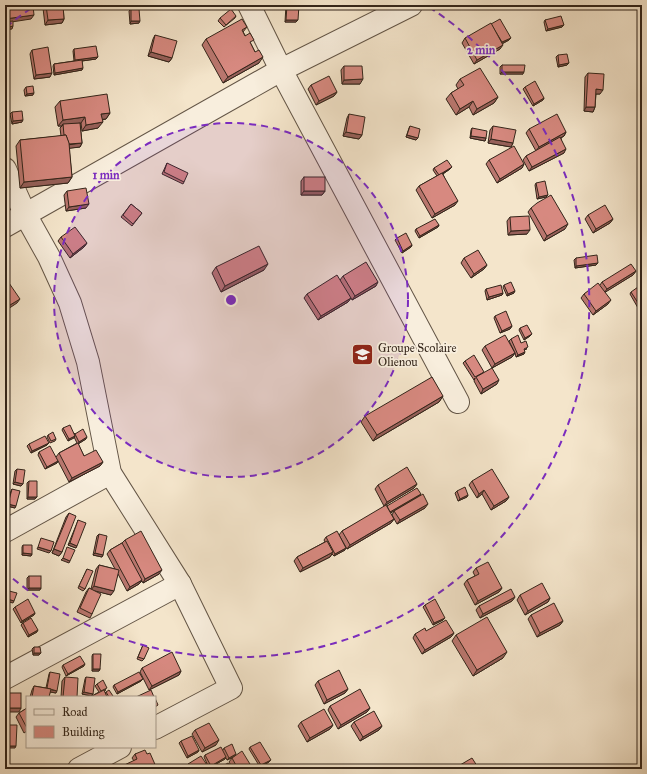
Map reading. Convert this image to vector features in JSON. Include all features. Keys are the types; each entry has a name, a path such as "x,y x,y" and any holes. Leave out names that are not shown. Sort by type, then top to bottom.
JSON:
{"street":[{"path":"249,5 281,70 458,402"},
{"path":"5,226 281,70 411,5"},
{"path":"5,169 25,214 49,257 70,303 88,362 110,473 180,584 231,688 156,727"},
{"path":"5,531 110,473"},
{"path":"5,678 180,584"},
{"path":"79,769 118,748"}],"building":[{"path":"46,5 63,5 64,19 48,20"},
{"path":"287,5 299,5 298,20 286,20"},
{"path":"33,6 34,15 5,19 5,10"},
{"path":"131,9 139,9 140,21 131,21"},
{"path":"231,9 236,16 226,25 220,18"},
{"path":"561,16 564,25 548,29 545,20"},
{"path":"242,19 247,27 242,30 245,36 250,33 254,40 250,42 255,52 259,50 263,57 228,77 206,39"},
{"path":"500,19 511,38 502,42 491,24"},
{"path":"13,21 13,26 5,28 5,22"},
{"path":"491,23 503,45 477,60 465,38"},
{"path":"155,35 177,41 172,58 151,52"},
{"path":"96,46 98,57 75,60 74,49"},
{"path":"48,47 52,73 36,75 32,50"},
{"path":"567,54 569,63 559,65 558,55"},
{"path":"82,60 83,68 55,73 54,64"},
{"path":"502,65 525,65 524,72 502,72"},
{"path":"344,66 362,66 363,79 344,80"},
{"path":"480,68 498,97 477,109 473,101 460,109 451,93 464,85 460,79"},
{"path":"588,73 604,74 603,90 596,89 595,107 586,107"},
{"path":"329,76 337,92 319,101 311,85"},
{"path":"535,81 544,98 534,104 525,87"},
{"path":"33,86 34,93 27,94 26,87"},
{"path":"107,94 110,113 101,114 103,122 86,125 85,117 63,120 60,101"},
{"path":"22,111 23,120 13,121 12,112"},
{"path":"349,114 365,117 362,135 346,132"},
{"path":"557,114 566,132 539,147 529,129"},
{"path":"80,123 82,143 69,144 66,135 64,135 63,124"},
{"path":"410,126 420,129 418,138 407,135"},
{"path":"493,126 516,130 513,143 491,139"},
{"path":"472,128 487,131 486,138 471,136"},
{"path":"66,135 69,143 72,177 24,182 20,140"},
{"path":"560,137 566,149 532,167 526,156"},
{"path":"514,146 524,164 500,179 489,160"},
{"path":"447,160 452,167 439,175 434,168"},
{"path":"167,163 188,173 184,182 164,172"},
{"path":"442,173 458,201 435,214 419,186"},
{"path":"304,177 325,177 325,191 304,191"},
{"path":"545,181 548,195 539,197 536,183"},
{"path":"86,188 89,204 69,207 67,191"},
{"path":"551,195 568,224 547,236 531,208"},
{"path":"131,204 142,213 133,224 123,215"},
{"path":"605,205 613,219 596,229 588,215"},
{"path":"529,216 530,230 511,231 510,217"},
{"path":"435,219 439,225 420,236 416,229"},
{"path":"75,227 87,243 73,254 61,237"},
{"path":"406,233 412,245 403,251 397,238"},
{"path":"259,246 268,264 225,286 216,267"},
{"path":"478,250 487,265 474,274 464,258"},
{"path":"597,255 598,263 576,266 576,258"},
{"path":"366,262 378,282 355,296 343,276"},
{"path":"631,264 636,271 607,289 602,282"},
{"path":"337,275 351,298 321,316 307,294"},
{"path":"511,282 515,291 508,294 504,285"},
{"path":"9,283 20,299 5,308 5,286"},
{"path":"598,283 611,300 596,311 584,294"},
{"path":"501,285 503,293 489,297 486,289"},
{"path":"638,287 642,302 640,306 631,292"},
{"path":"506,311 512,326 502,331 495,316"},
{"path":"527,325 532,334 525,338 520,328"},
{"path":"505,335 515,353 495,364 485,346"},
{"path":"518,335 521,343 526,341 528,347 524,349 525,352 518,355 511,339"},
{"path":"474,355 484,372 475,377 465,361"},
{"path":"492,368 499,380 483,389 476,377"},
{"path":"432,377 443,396 377,435 365,416"},
{"path":"70,425 75,436 69,439 63,428"},
{"path":"83,429 87,437 79,442 75,434"},
{"path":"53,432 56,439 51,441 48,435"},
{"path":"45,436 49,443 32,451 29,444"},
{"path":"78,443 84,456 96,450 103,462 72,478 59,453"},
{"path":"50,446 58,461 47,467 39,452"},
{"path":"407,467 417,484 387,502 378,485"},
{"path":"17,469 25,470 23,484 15,482"},
{"path":"492,469 509,497 494,506 484,490 479,494 472,481"},
{"path":"29,481 37,481 37,497 28,497"},
{"path":"465,487 468,495 460,499 457,491"},
{"path":"417,488 421,494 390,512 387,506"},
{"path":"12,489 20,491 16,506 8,504"},
{"path":"423,494 428,504 400,520 394,511"},
{"path":"386,505 394,519 350,545 342,531"},
{"path":"69,513 76,516 62,552 54,549"},
{"path":"78,520 86,523 77,546 70,543"},
{"path":"141,531 162,570 145,579 125,540"},
{"path":"337,531 346,548 335,554 326,537"},
{"path":"99,534 107,536 103,555 95,553"},
{"path":"41,538 54,542 51,551 38,547"},
{"path":"327,541 333,552 303,568 297,557"},
{"path":"122,543 142,580 130,587 110,550"},
{"path":"23,545 32,545 32,554 23,553"},
{"path":"67,547 75,550 70,561 63,558"},
{"path":"5,557 8,557 5,571"},
{"path":"488,562 502,588 478,601 467,580 479,574 476,568"},
{"path":"99,565 119,570 114,591 94,586"},
{"path":"87,569 93,571 85,589 79,586"},
{"path":"29,576 41,576 41,588 29,588"},
{"path":"542,583 550,598 528,611 520,595"},
{"path":"89,588 101,594 92,614 80,608"},
{"path":"511,589 515,597 483,614 479,606"},
{"path":"5,590 17,593 14,601 5,598"},
{"path":"28,599 35,613 22,621 15,607"},
{"path":"435,599 445,618 434,623 425,605"},
{"path":"554,603 563,621 540,633 531,615"},
{"path":"487,617 507,652 477,670 456,635"},
{"path":"31,618 38,630 29,635 23,623"},
{"path":"446,620 454,633 425,650 415,634 425,628 426,631"},
{"path":"143,645 149,648 144,659 138,657"},
{"path":"34,647 40,647 41,653 34,653"},
{"path":"172,652 181,671 152,686 142,668"},
{"path":"93,654 101,654 100,669 93,669"},
{"path":"80,656 85,664 68,674 63,665"},
{"path":"339,670 348,689 327,700 318,681"},
{"path":"50,672 60,674 57,691 47,688"},
{"path":"139,672 143,679 118,692 114,685"},
{"path":"65,677 78,678 77,696 63,696"},
{"path":"86,677 95,678 93,694 84,692"},
{"path":"103,680 107,688 101,691 97,684"},
{"path":"34,686 51,689 49,696 32,696"},
{"path":"360,689 370,708 341,725 330,706"},
{"path":"104,690 107,696 92,696"},
{"path":"109,690 113,696 108,696 106,692"},
{"path":"151,690 154,696 138,696"},
{"path":"5,693 21,693 21,708 5,708"},
{"path":"26,709 26,726 19,713"},
{"path":"324,709 333,725 310,738 301,722"},
{"path":"374,711 382,726 363,737 354,722"},
{"path":"209,723 219,740 205,748 195,730"},
{"path":"6,725 17,725 16,746 5,746"},
{"path":"192,736 199,750 188,756 181,741"},
{"path":"260,742 271,760 261,765 250,747"},
{"path":"232,744 236,754 229,758 224,748"},
{"path":"221,747 226,757 211,766 205,755"},
{"path":"145,750 147,754 150,753 157,769 116,769 137,759 135,754"},
{"path":"242,751 253,769 238,769 232,758"},
{"path":"201,756 209,768 191,769 188,764"},
{"path":"472,758 479,769 455,769 455,768"},
{"path":"228,763 232,769 219,769 219,768"},
{"path":"168,765 169,769 161,769"},
{"path":"217,765 219,769 210,769"},
{"path":"176,766 178,769 170,769"}],"place":[{"name":"Groupe Scolaire Olienou","path":"362,355"}]}
